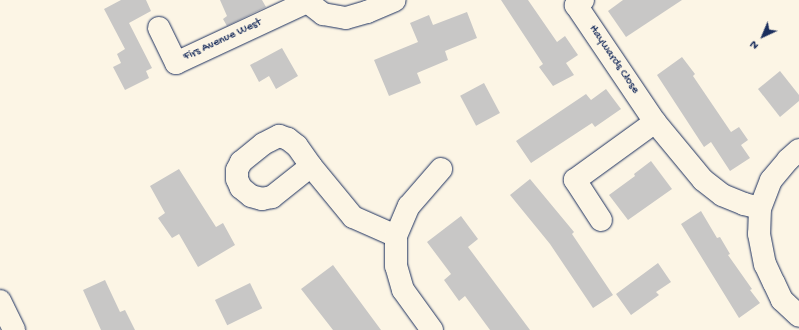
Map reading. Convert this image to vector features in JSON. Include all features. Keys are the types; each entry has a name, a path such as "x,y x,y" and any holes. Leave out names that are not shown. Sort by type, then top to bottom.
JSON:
{"street":[{"name":"Firs Avenue West","path":"159,28 176,63 306,1 323,14 346,18 368,12 396,0"},
{"name":"Haywards Close","path":"583,0 576,5 655,122 703,180 722,195 744,204 760,208"},
{"path":"601,220 575,180 655,122"},
{"path":"799,150 788,160 771,180 760,208 759,234 765,264 782,300 799,316"},
{"path":"311,166 353,217 396,236"},
{"path":"432,330 403,290 396,266 396,236 409,206 441,169"}],"building":[{"path":"121,0 146,0 151,11 129,23 152,68 146,71 149,78 125,90 113,67 121,63 117,54 125,49 104,9"},
{"path":"220,0 262,0 266,7 227,26 223,19 227,16"},
{"path":"501,0 528,0 557,42 565,36 578,55 566,63 574,75 553,86 539,67 543,64"},
{"path":"623,0 682,0 626,37 608,11"},
{"path":"467,12 477,38 445,51 448,60 417,73 421,83 389,96 374,60 418,42 410,23 429,15 433,25"},
{"path":"282,48 298,76 276,89 269,76 259,82 250,65"},
{"path":"682,57 695,74 693,76 731,132 739,127 748,140 741,145 750,158 730,171 711,142 704,147 657,75"},
{"path":"780,71 799,95 799,101 780,117 758,89"},
{"path":"484,83 500,113 476,126 460,96"},
{"path":"606,89 621,109 595,127 592,123 531,163 516,141 586,94 591,100"},
{"path":"651,161 672,189 628,220 609,195 635,176 634,174"},
{"path":"179,169 216,227 223,223 235,245 198,267 179,234 172,238 158,218 165,213 150,186"},
{"path":"530,179 574,232 572,234 613,295 593,308 550,244 510,195"},
{"path":"701,211 717,238 720,237 730,254 728,255 760,303 739,318 681,224"},
{"path":"461,216 478,239 468,247 530,330 490,330 465,296 459,301 444,280 451,274 427,242"},
{"path":"658,263 671,282 656,292 659,295 631,315 616,294"},
{"path":"333,265 381,330 333,330 301,289"},
{"path":"105,280 120,312 125,310 135,330 101,330 83,290"},
{"path":"250,283 262,308 227,325 215,300"}]}
